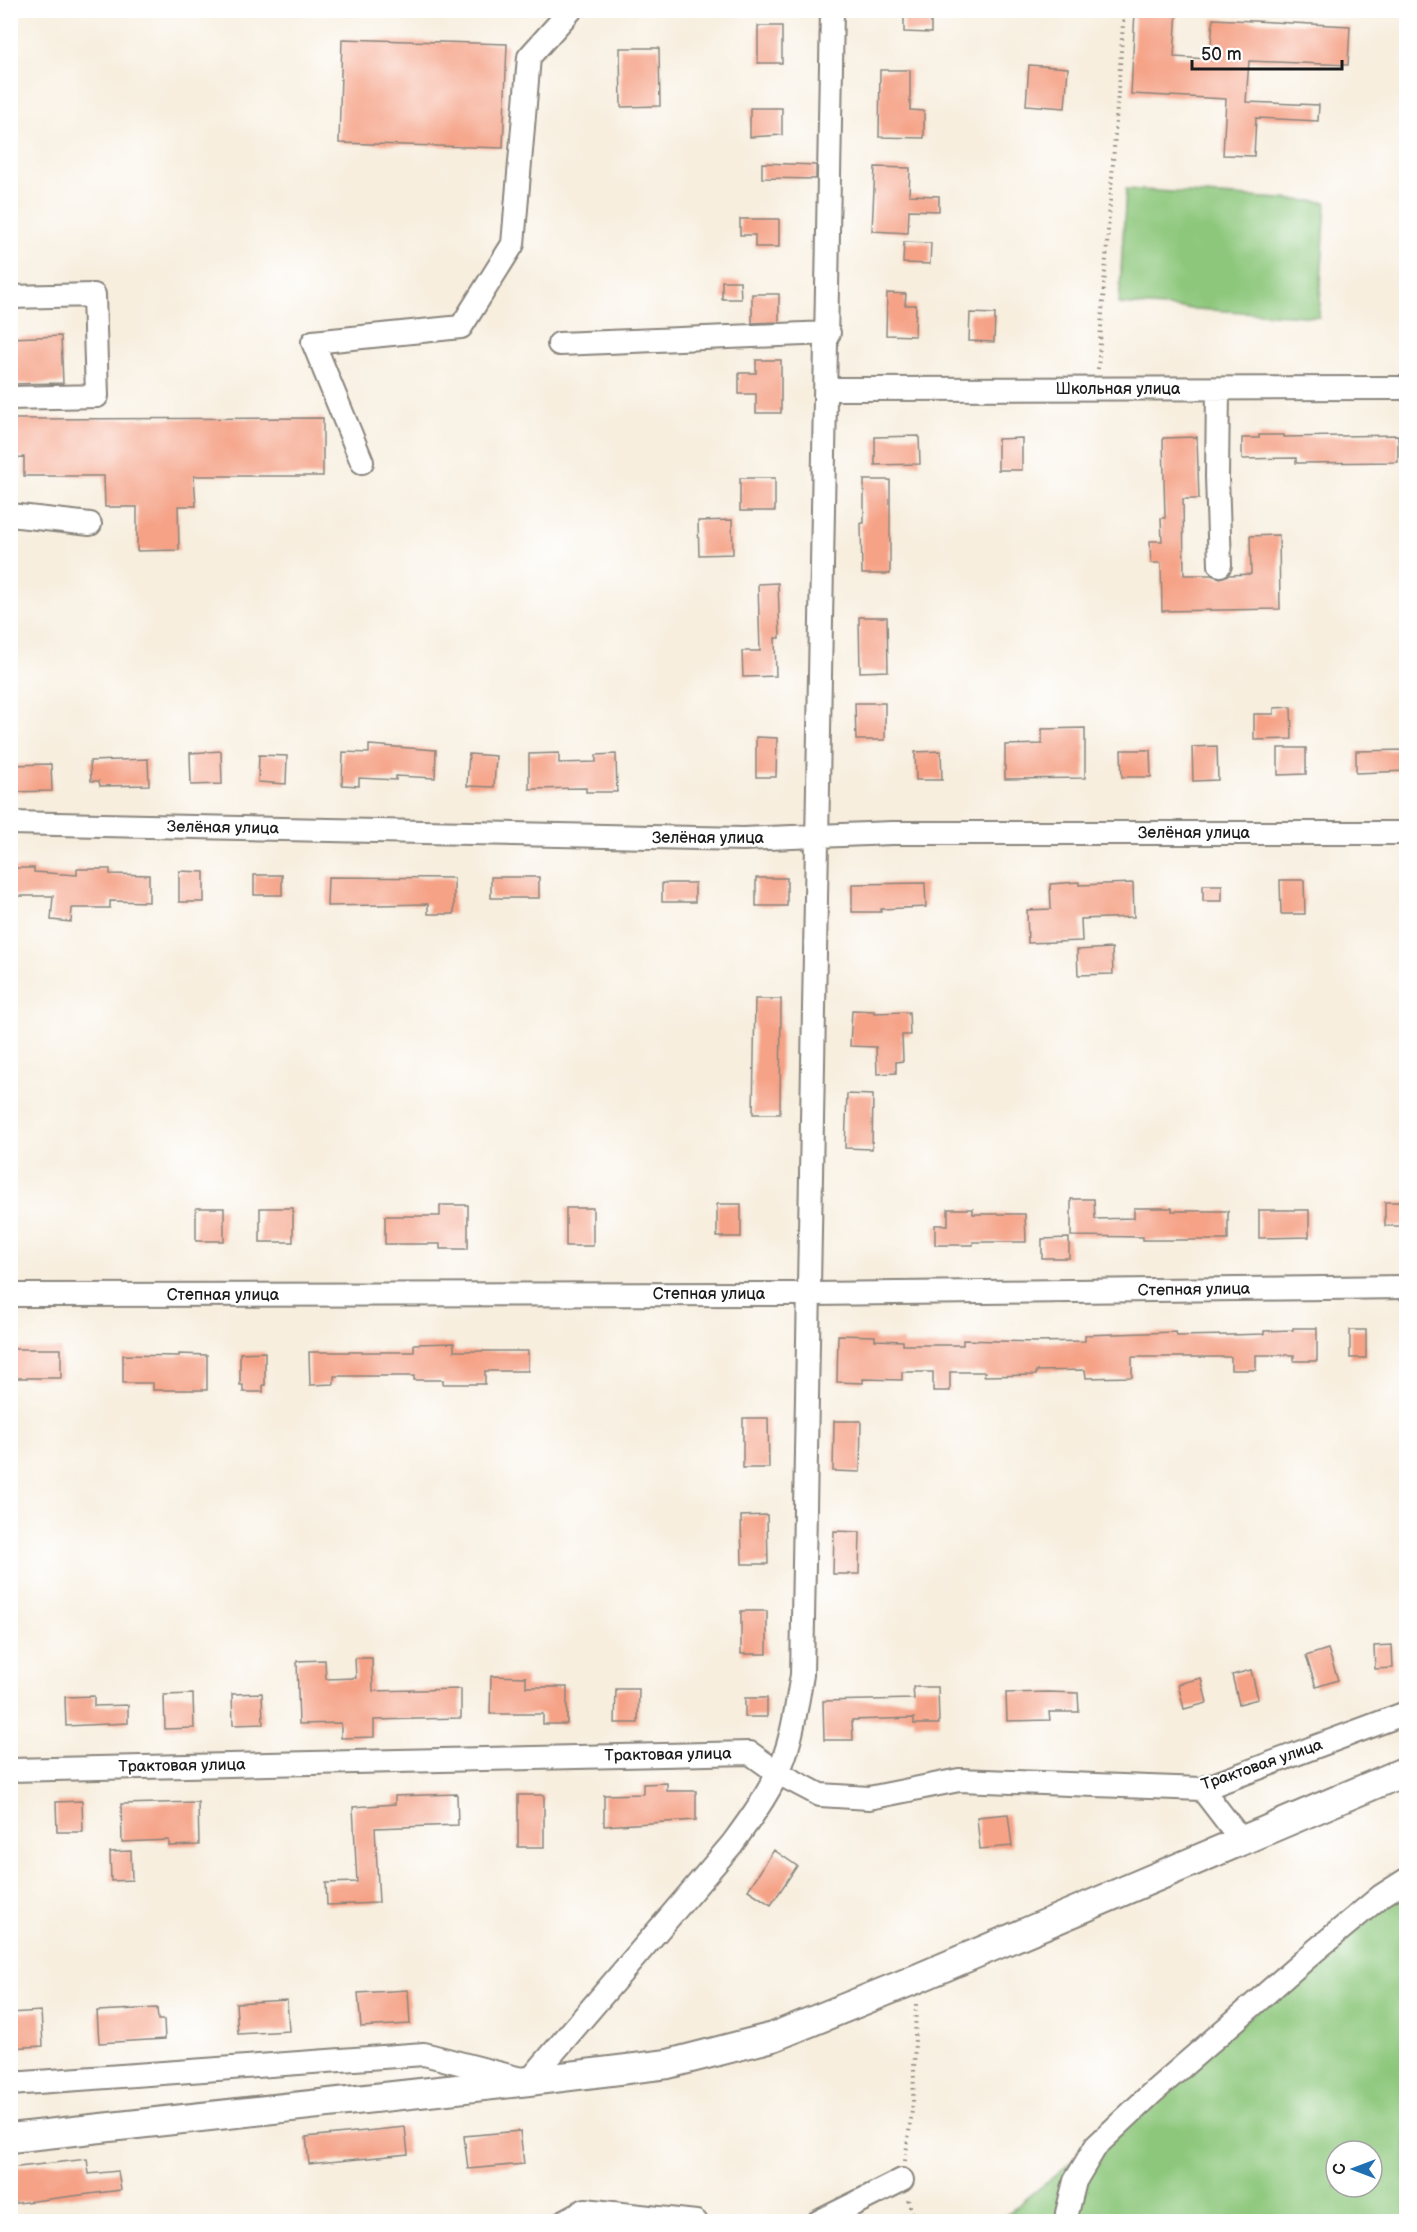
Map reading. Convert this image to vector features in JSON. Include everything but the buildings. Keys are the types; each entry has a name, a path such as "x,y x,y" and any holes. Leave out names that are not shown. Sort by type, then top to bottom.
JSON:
{"main road":[{"path":"10,2138 529,2082 668,2064 773,2037 916,1979 1407,1771"}],"street":[{"path":"362,462 313,342 461,327 513,244 529,57 571,10"},
{"path":"10,2084 424,2054 529,2082 732,1844 756,1812 778,1773 793,1725 802,1675 821,836 829,389 832,10"},
{"path":"10,297 94,295 97,396 10,398"},
{"path":"559,344 829,333"},
{"name":"Школьная улица","path":"829,389 1407,388"},
{"path":"1218,389 1217,477 1220,566"},
{"path":"10,515 90,524"},
{"name":"Зелёная улица","path":"10,823 743,839 892,833 1407,833"},
{"name":"Степная улица","path":"10,1295 812,1294 1407,1287"},
{"name":"Трактовая улица","path":"10,1770 750,1753 778,1773 820,1795 869,1798 958,1780 1202,1789 1407,1713"},
{"path":"1202,1789 1242,1841"},
{"path":"1067,2222 1075,2181 1096,2146 1151,2094 1316,1950 1381,1896 1407,1880"},
{"path":"818,2222 902,2180"},
{"path":"563,2222 585,2210 696,2222"}],"path":[{"path":"1096,389 1124,10"},
{"path":"915,2222 902,2180 913,2103 916,1979"}],"green space":[{"path":"1126,189 1326,202 1319,317 1119,304"},
{"path":"1406,1890 1406,2221 999,2221"}]}
